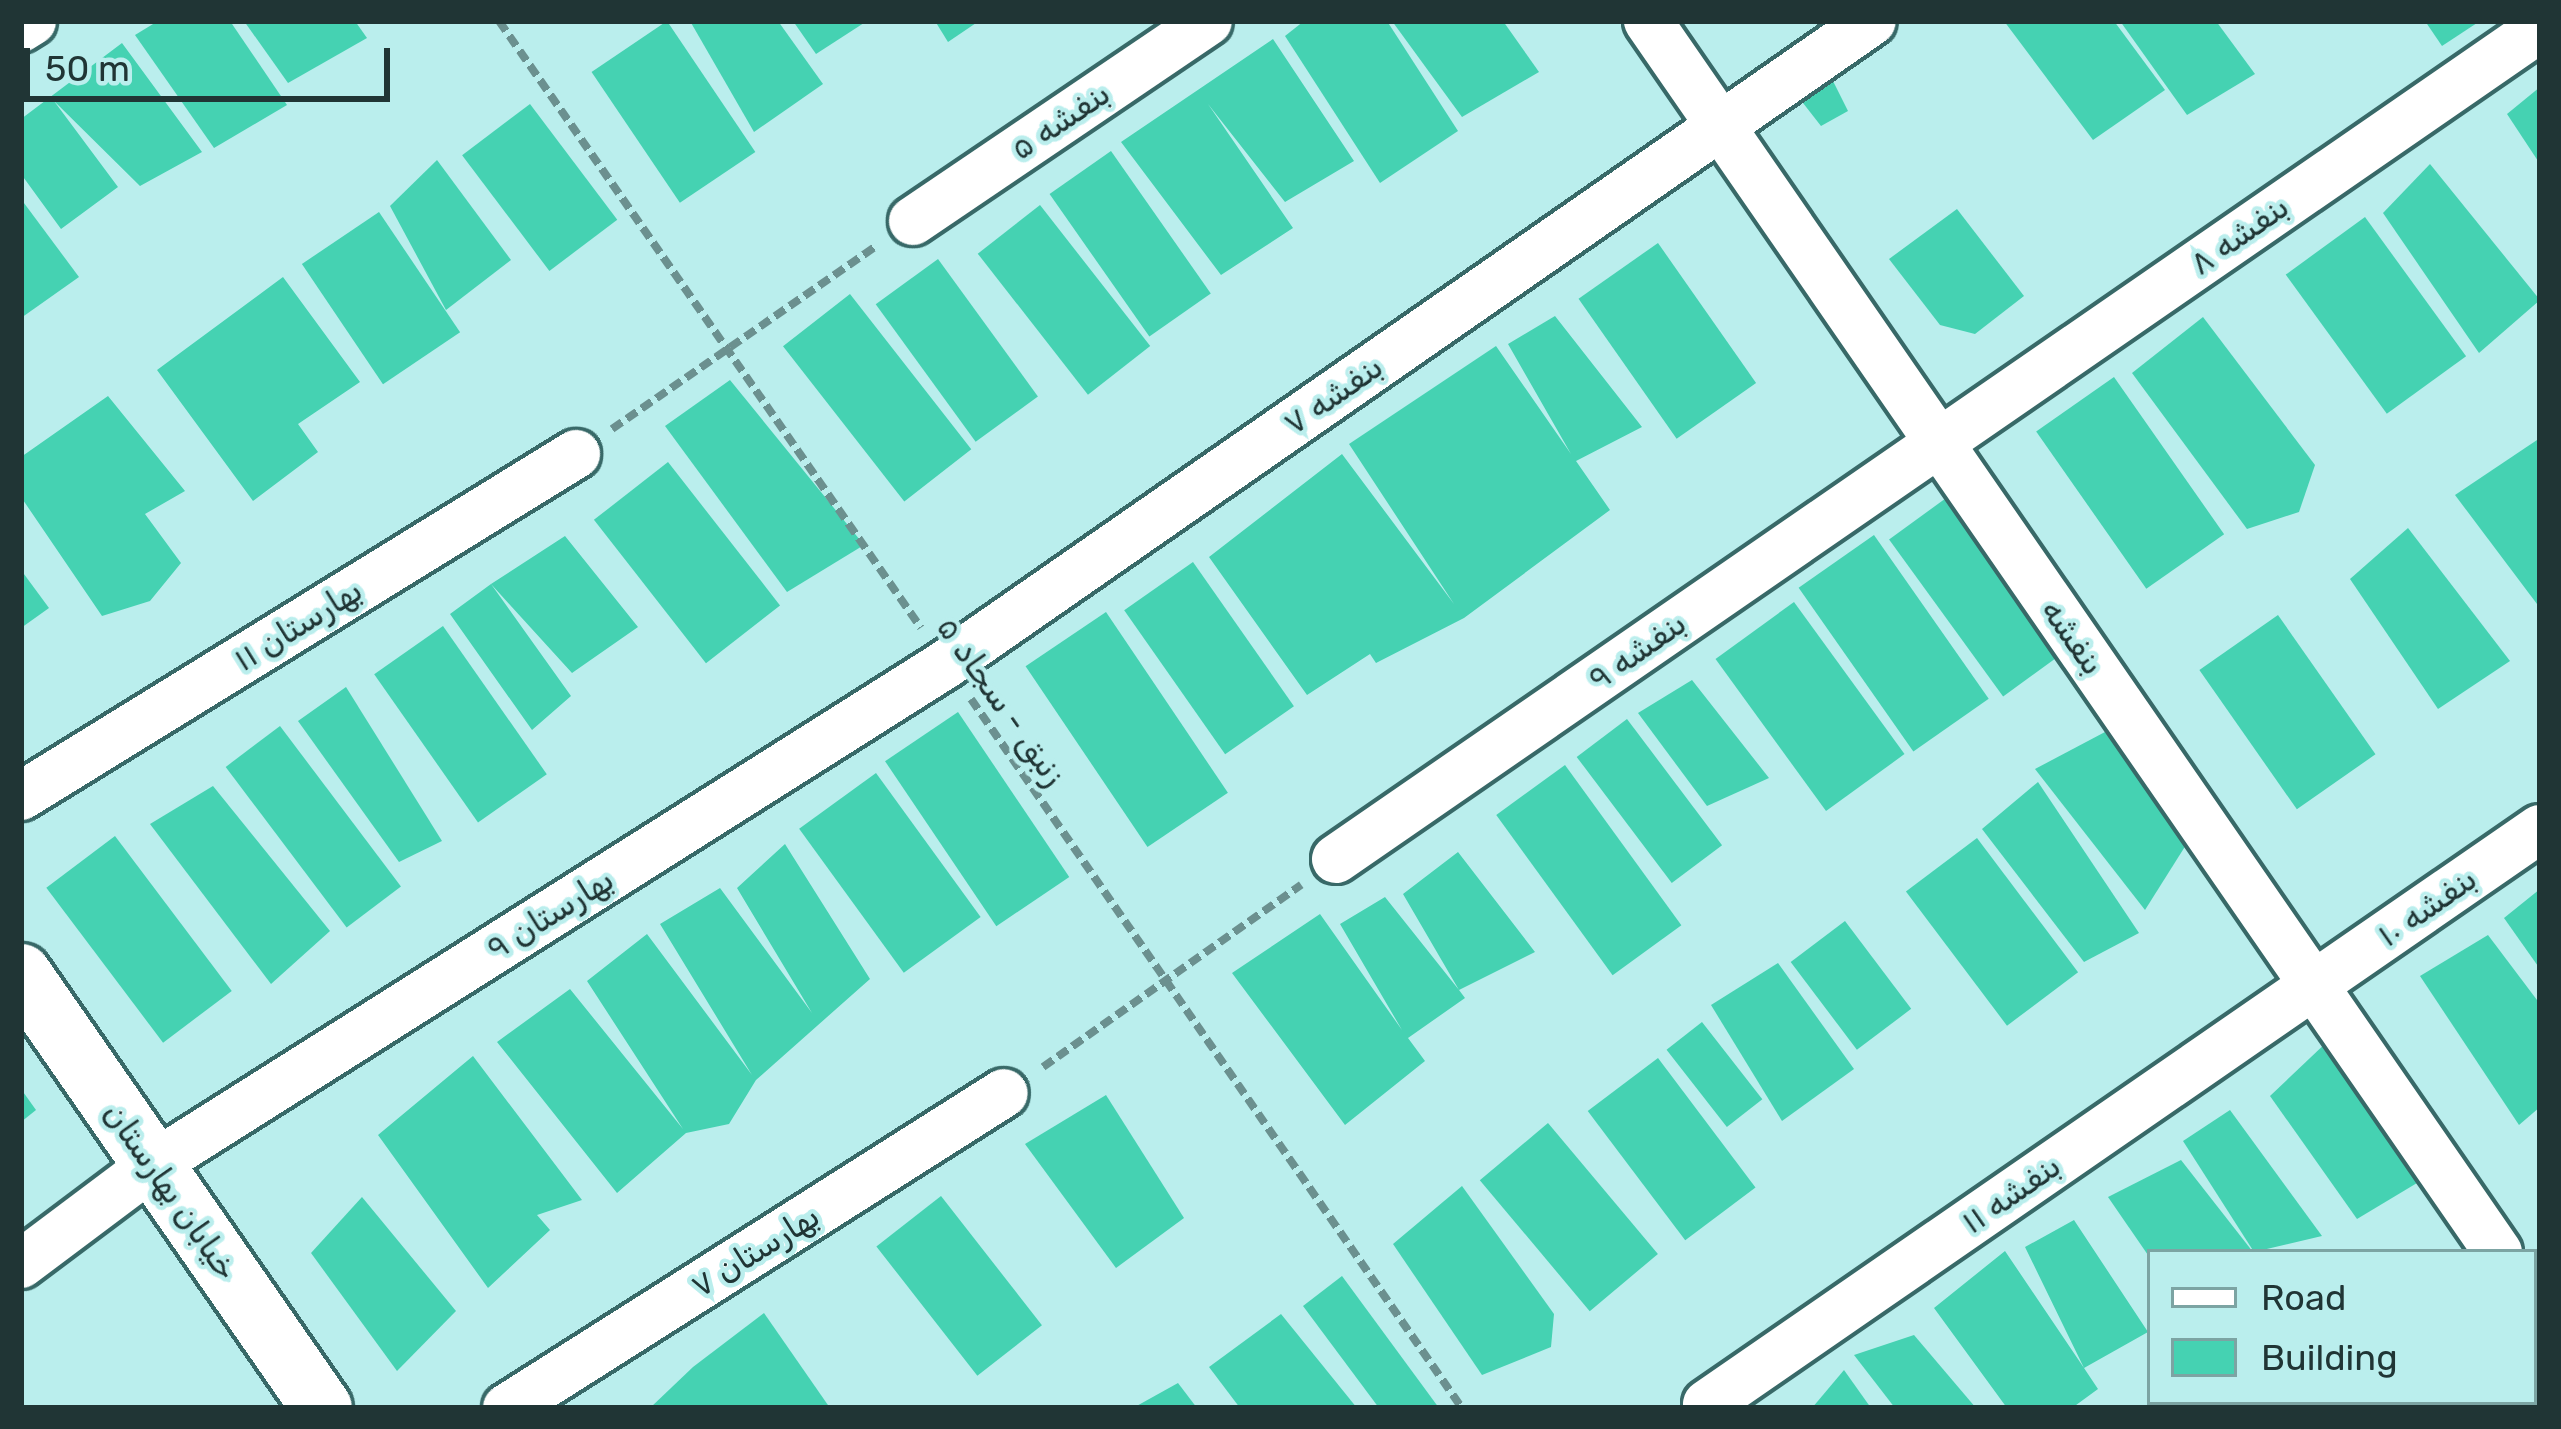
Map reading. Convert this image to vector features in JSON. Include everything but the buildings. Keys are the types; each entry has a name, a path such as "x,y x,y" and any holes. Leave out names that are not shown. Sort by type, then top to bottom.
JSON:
{"street":[{"path":"21,28 32,21"},
{"name":"بنفشه ۵","path":"913,220 1208,21"},
{"name":"بنفشه","path":"1648,21 2496,1249"},
{"name":"بنفشه ۷","path":"946,664 1872,21"},
{"name":"بنفشه ۸","path":"1939,442 2540,28"},
{"name":"بنفشه ۹","path":"1336,859 1939,442"},
{"name":"بهارستان ۱۱","path":"21,796 576,454"},
{"name":"بهارستان ۹","path":"21,1264 153,1165 946,664"},
{"name":"بنفشه ۱۰","path":"2314,985 2540,829"},
{"name":"خیابان بهارستان","path":"21,974 322,1408"},
{"name":"بنفشه ۱۱","path":"1708,1404 2314,985"},
{"name":"بهارستان ۷","path":"507,1408 1004,1093"}],"path":[{"name":"زنبق - سجاد ۵","path":"499,21 1462,1408"},
{"path":"576,454 913,220"},
{"path":"1004,1093 1167,983 1336,859"}]}
